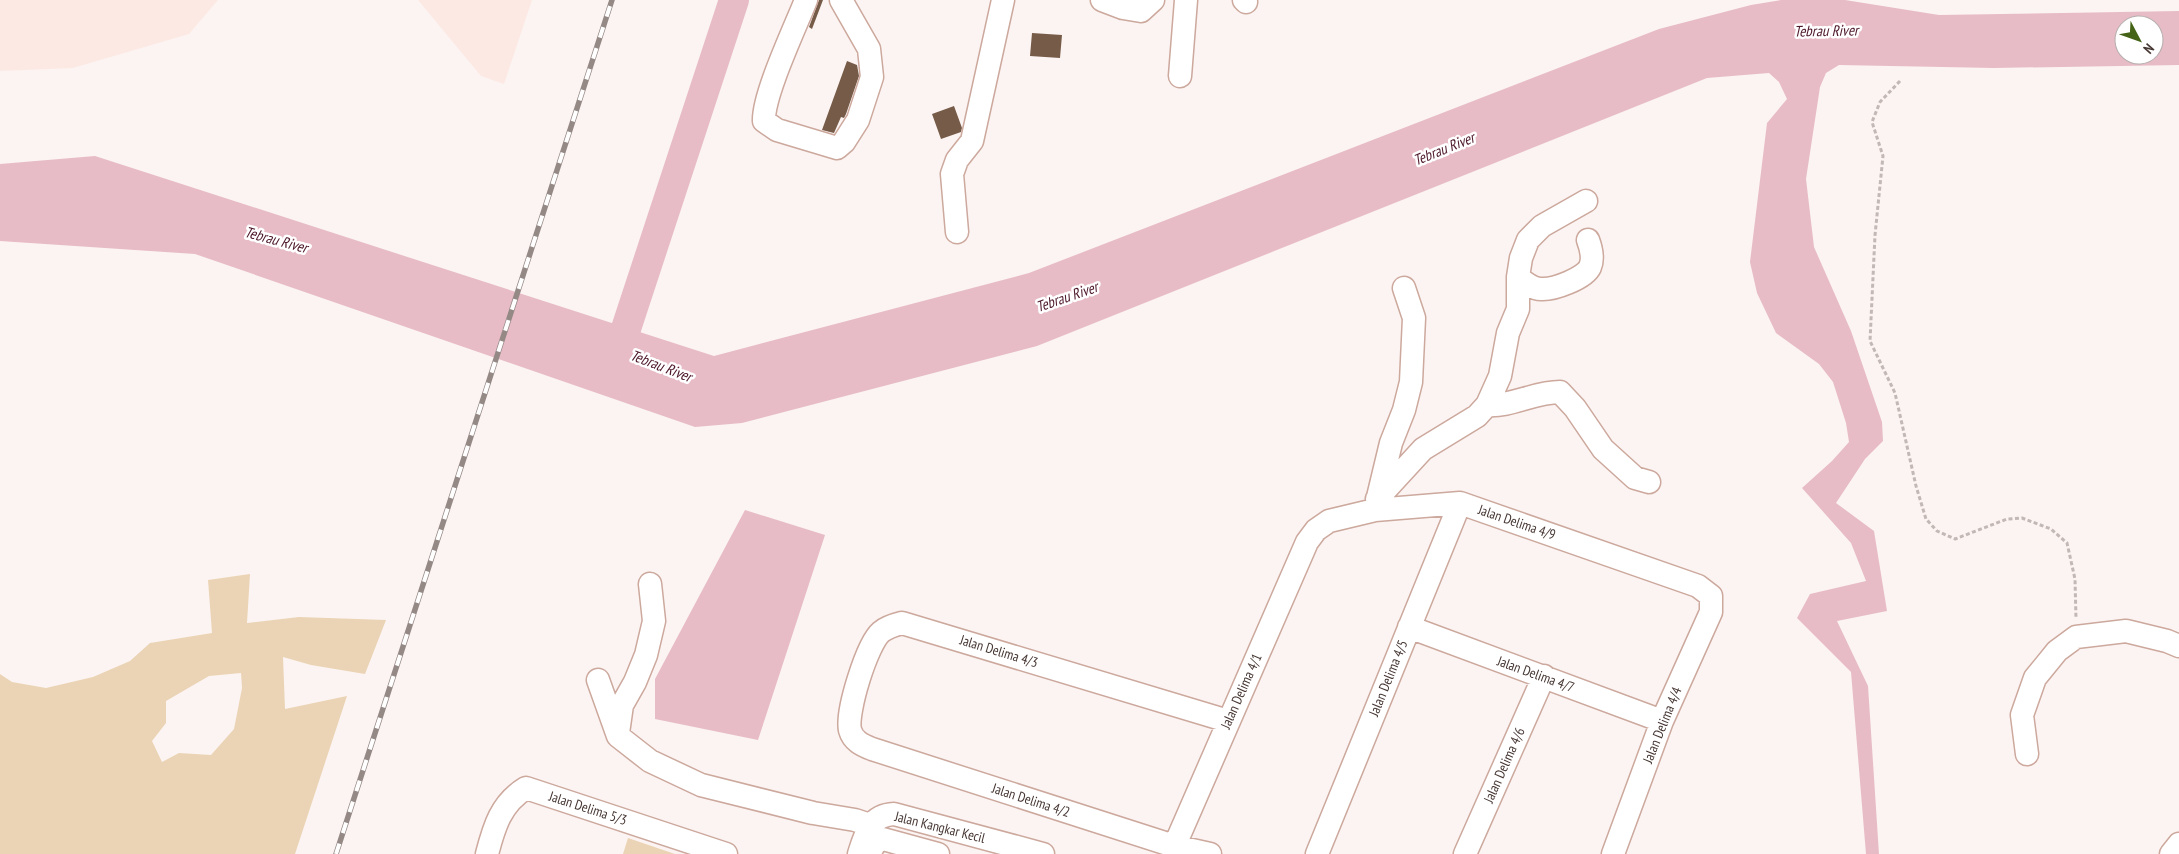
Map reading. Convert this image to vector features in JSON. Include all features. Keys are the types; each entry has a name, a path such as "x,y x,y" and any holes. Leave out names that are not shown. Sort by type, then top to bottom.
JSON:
{"street":[{"path":"806,0 763,112 764,122 777,130 837,148 844,142 858,120 872,77 868,49 841,0"},
{"path":"957,232 952,174 956,160 972,141 1004,0"},
{"path":"1102,0 1123,8 1141,10 1153,0"},
{"path":"1180,76 1186,0"},
{"path":"1376,505 1423,448 1477,416 1486,405 1500,376 1508,333 1518,309 1518,276 1521,258 1528,240 1542,226 1586,201"},
{"path":"1518,309 1541,290 1584,275 1590,266 1592,252 1588,240"},
{"path":"1518,276 1528,286 1541,290"},
{"path":"1376,505 1391,443 1404,410 1411,382 1414,318 1404,288"},
{"path":"1486,405 1501,406 1532,395 1560,392 1575,408 1603,449 1635,478 1649,482"},
{"name":"Jalan Delima 4/9","path":"1316,530 1329,521 1376,505 1460,503 1698,586 1712,596"},
{"name":"Jalan Delima 4/5","path":"1316,854 1460,503"},
{"name":"Jalan Delima 4/1","path":"1172,850 1307,542 1316,530"},
{"path":"618,736 622,705 636,682 646,656 654,621 650,584"},
{"name":"Jalan Delima 4/4","path":"1613,854 1662,721 1711,612 1712,596"},
{"name":"Jalan Delima 4/3","path":"855,740 850,728 852,708 860,674 874,640 890,626 902,623 1228,721"},
{"name":"Jalan Delima 4/7","path":"1410,627 1662,721"},
{"path":"2027,754 2022,715 2034,678 2057,651 2076,637 2126,631 2179,646"},
{"name":"Jalan Delima 4/6","path":"1465,854 1544,676"},
{"path":"598,680 618,736 650,761 701,786 870,825 859,854"},
{"name":"Jalan Delima 4/2","path":"855,740 872,750 1172,850 1210,854"},
{"name":"Jalan Delima 5/3","path":"487,854 496,823 513,796 526,788 726,854"},
{"name":"Jalan Kangkar Kecil","path":"870,825 878,818 894,814 1043,854"},
{"name":"Jalan Kangkar Kecil","path":"869,854 876,843 883,839 938,854"},
{"path":"2171,854 2179,844"}],"path":[{"path":"1900,81 1880,102 1872,122 1883,156 1874,235 1870,341 1895,393 1916,486 1926,519 1937,531 1955,539 2007,519 2022,518 2051,529 2068,543 2076,579 2076,637"}],"shaded area":[{"path":"0,0 218,0 189,34 73,68 0,71"},
{"path":"418,0 532,0 504,84 481,76"},
{"path":"250,574 247,623 299,617 386,620 365,674 311,665 283,657 285,709 347,696 295,854 0,854 0,674 12,682 46,688 93,677 130,661 150,643 212,633 208,580","holes":["241,673 242,688 234,729 211,755 179,753 162,762 152,741 166,723 166,701 209,676"]},
{"path":"628,838 675,854 623,854"}],"water":[{"name":"Tebrau River","path":"1781,0 1845,0 1939,15 2179,11 2179,65 1994,68 1839,65 1826,73 1820,87 1806,179 1814,247 1851,331 1882,422 1883,441 1865,459 1836,503 1874,531 1887,611 1837,621 1868,686 1879,854 1866,854 1851,672 1797,618 1810,594 1866,581 1851,543 1802,488 1832,461 1849,442 1846,423 1833,382 1819,364 1776,333 1757,293 1750,262 1767,123 1787,99 1779,82 1769,73 1707,78 1037,346 742,423 695,427 195,254 0,241 0,164 95,156 714,356 1029,273 1659,29 1751,5"},
{"path":"745,510 825,535 758,740 655,719 655,679"}],"building":[{"path":"819,0 823,0 812,29 809,27"},
{"path":"1032,33 1062,35 1060,58 1030,56"},
{"path":"847,61 857,65 859,76 846,114 844,118 841,117 834,133 822,130"},
{"path":"954,106 962,128 961,132 941,139 932,114"}],"waterway":[{"path":"619,350 734,0"}],"railway":[{"path":"336,854 612,0"}]}
